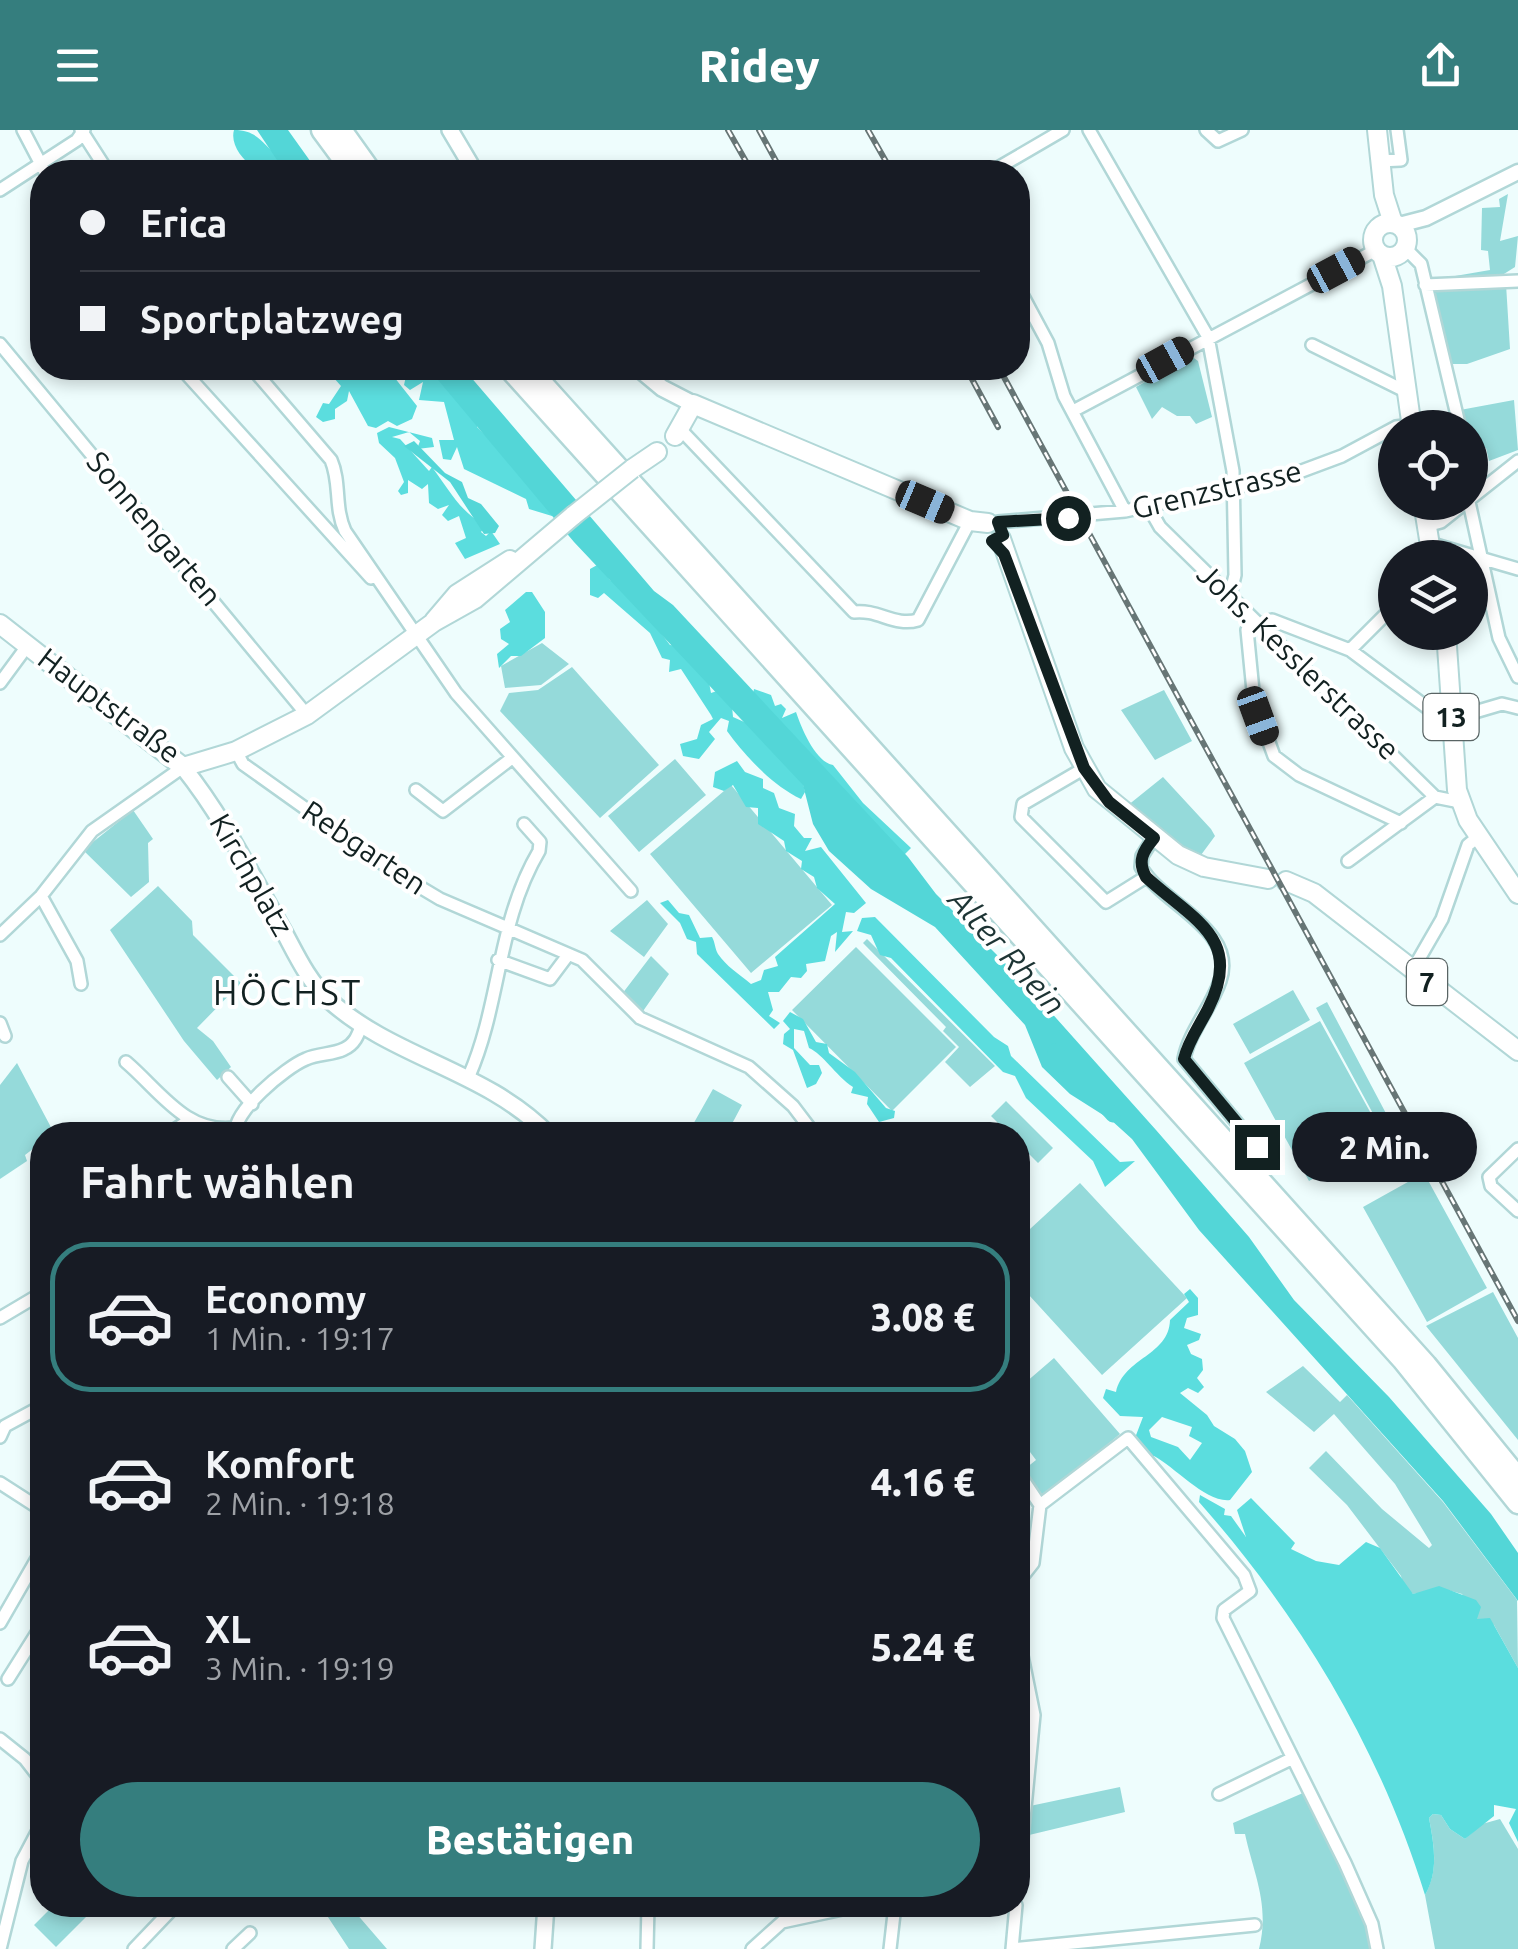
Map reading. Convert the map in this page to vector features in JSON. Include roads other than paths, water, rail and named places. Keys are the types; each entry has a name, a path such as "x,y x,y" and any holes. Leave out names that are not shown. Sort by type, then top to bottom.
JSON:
{"highway":[{"path":"322,130 343,160"},
{"path":"341,130 363,160"},
{"path":"520,380 1392,1348 1518,1503"},
{"path":"539,380 1426,1365 1518,1478"}],"main road":[{"path":"450,130 468,160"},
{"path":"1377,130 1409,410"},
{"path":"652,380 694,404 678,433"},
{"name":"Grenzstrasse","path":"694,404 995,532"},
{"name":"Hauptstraße","path":"0,624 183,766 236,751 307,715 425,629 446,603 478,577 528,550 657,452"},
{"name":"7","path":"995,532 1084,768 1109,802 1154,838 1204,867 1277,880 1314,893 1518,1051"},
{"name":"13","path":"1446,650 1447,712 1460,802 1518,894"},
{"name":"Kirchplatz","path":"183,766 217,813 313,982 362,1024 470,1076 534,1122"},
{"path":"543,1949 545,1917"}],"street":[{"path":"23,130 38,160"},
{"path":"1012,160 1064,130"},
{"path":"1089,130 1208,337 1233,471 1235,575 1230,596"},
{"path":"1206,130 1218,141 1242,130"},
{"path":"1379,161 1401,160 1397,130"},
{"path":"51,160 82,131 100,160"},
{"path":"1073,411 1426,218 1518,172"},
{"path":"0,190 30,174"},
{"path":"1392,240 1421,264 1456,410"},
{"path":"1425,284 1518,281"},
{"path":"1030,309 1048,343 1073,411 1125,511"},
{"name":"Sonnengarten","path":"0,344 307,715"},
{"path":"1312,345 1407,392"},
{"path":"191,380 277,478 425,629 512,758 631,890"},
{"path":"262,380 331,460 336,472 338,515 381,588"},
{"path":"678,433 854,612 870,610 907,623 918,620 995,532"},
{"name":"Grenzstrasse","path":"995,532 1125,511 1307,471 1378,435"},
{"path":"1488,485 1518,461"},
{"name":"Johs. Kesslerstrasse","path":"1148,506 1152,518 1435,797"},
{"path":"1488,558 1518,569"},
{"path":"1488,585 1499,638 1518,677"},
{"path":"1401,823 1303,777 1274,756 1254,701 1247,630 1256,622 1272,620 1350,650 1425,708 1468,714 1502,704 1518,708"},
{"path":"1350,650 1378,622"},
{"path":"0,683 28,644"},
{"name":"Rebgarten","path":"236,751 243,764 374,859 440,899 568,955 599,973 640,1018 749,1067 794,1106 806,1122"},
{"path":"416,790 443,810 512,758"},
{"path":"2,929 41,896 92,831 183,766"},
{"path":"1084,768 1023,804 1022,817 1106,902 1146,877"},
{"path":"1348,861 1435,797 1460,802"},
{"path":"470,1076 484,1036 505,929 539,851 540,842 524,824"},
{"path":"1412,970 1436,934 1468,845 1479,836"},
{"path":"1154,838 1142,856 1140,868 1213,938 1222,953 1220,982 1184,1059 1257,1147"},
{"path":"41,896 77,960 81,984"},
{"path":"498,960 550,979 568,955"},
{"path":"0,1023 5,1036"},
{"path":"241,1122 252,1104 290,1066 345,1049 354,1042 362,1024"},
{"path":"126,1062 188,1122"},
{"path":"228,1077 252,1104"},
{"path":"1518,1149 1489,1178 1491,1186 1518,1211"},
{"path":"0,1318 30,1300"},
{"path":"0,1438 5,1426 30,1412"},
{"path":"1040,1505 1128,1438 1248,1580 1250,1591 1224,1610 1223,1618 1344,1863 1372,1924 1377,1949"},
{"path":"0,1482 30,1502"},
{"path":"1030,1490 1040,1505 1030,1566"},
{"path":"0,1623 30,1571"},
{"path":"8,1680 30,1644"},
{"path":"1030,1695 1034,1715 1030,1756"},
{"path":"0,1739 30,1765"},
{"path":"1219,1794 1291,1759"},
{"path":"0,1949 22,1861 30,1846"},
{"path":"134,1949 165,1917"},
{"path":"647,1949 648,1917"},
{"path":"752,1949 769,1930 790,1917"},
{"path":"890,1949 894,1917"},
{"path":"1015,1917 1012,1949 1255,1925"},
{"path":"233,1949 250,1933"}],"waterway":[{"name":"Alter Rhein","path":"1055,1051 1113,1115"}],"railway":[{"path":"728,130 745,160"},
{"path":"759,130 775,160"},
{"path":"868,130 885,160"},
{"path":"973,380 998,427"},
{"path":"1006,380 1518,1321"}],"district":[{"name":"HÖCHST","path":"288,993"}]}
